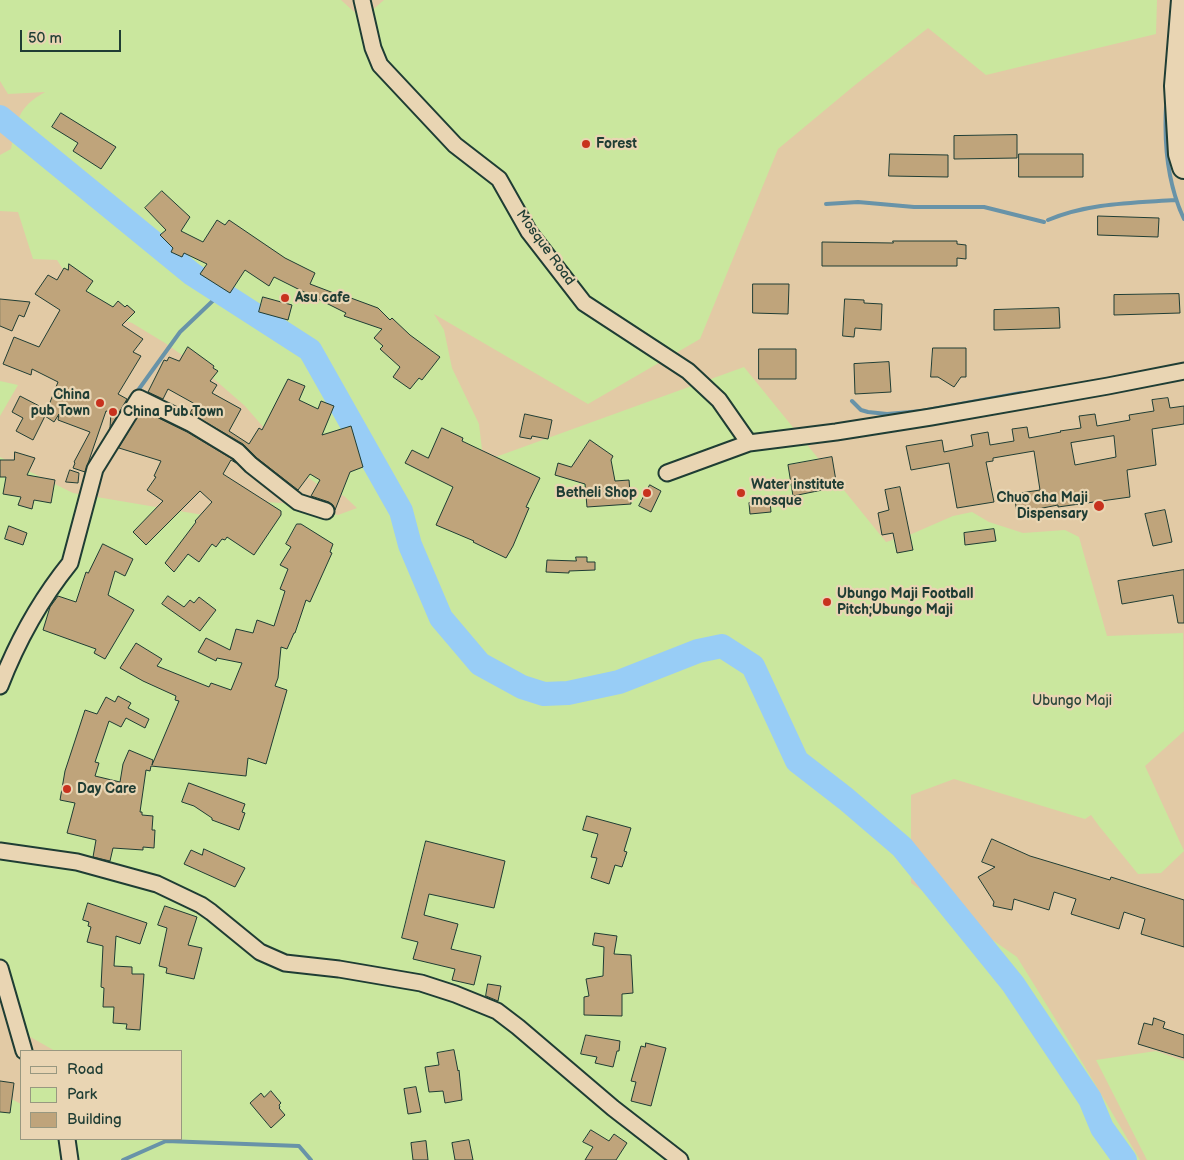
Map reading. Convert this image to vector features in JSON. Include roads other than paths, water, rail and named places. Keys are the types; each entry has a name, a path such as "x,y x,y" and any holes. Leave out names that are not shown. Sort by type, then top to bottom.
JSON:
{"street":[{"name":"Mosque Road","path":"362,0 380,65 455,145 499,180 529,232 584,303 688,371 718,400 749,442"},
{"path":"1183,0 1176,86 1180,154 1184,167"},
{"path":"667,473 749,442 842,431 1024,401 1184,371"},
{"path":"0,686 28,626 70,563 95,469 139,398 192,424 238,452 298,502 326,511"},
{"path":"0,851 77,862 157,884 201,905 260,952 285,963 339,969 421,983 497,1011 613,1108 680,1160"},
{"path":"0,968 24,1050"},
{"path":"67,1140 70,1160"}],"waterway":[{"path":"1166,107 1168,164 1174,192 1184,219"},
{"path":"0,117 192,274 310,350 401,511 410,545 441,618 480,664 522,687 544,694 568,693 619,682 698,651 722,646 753,666 797,761 846,799 902,847 1013,984 1090,1099 1102,1128 1125,1160"},
{"path":"1048,220 1063,214 1094,207 1175,200"},
{"path":"826,204 858,202 914,207 984,207 1044,222"},
{"path":"139,389 180,332 221,293"},
{"path":"852,401 861,410 887,414 922,411 1021,393 1026,394"},
{"path":"123,1160 166,1141 299,1146 311,1160"}],"place":[{"name":"Forest","path":"586,144"},
{"name":"Asu cafe","path":"285,298"},
{"name":"China pub Town","path":"100,403"},
{"name":"China Pub Town","path":"113,412"},
{"name":"Betheli Shop","path":"647,493"},
{"name":"Water institute mosque","path":"741,493"},
{"name":"Chuo cha Maji Dispensary","path":"1099,506"},
{"name":"Ubungo Maji Football Pitch;Ubungo Maji","path":"827,602"},
{"name":"Day Care","path":"67,789"}],"park label":[{"name":"Ubungo Maji","path":"1072,701"}]}
